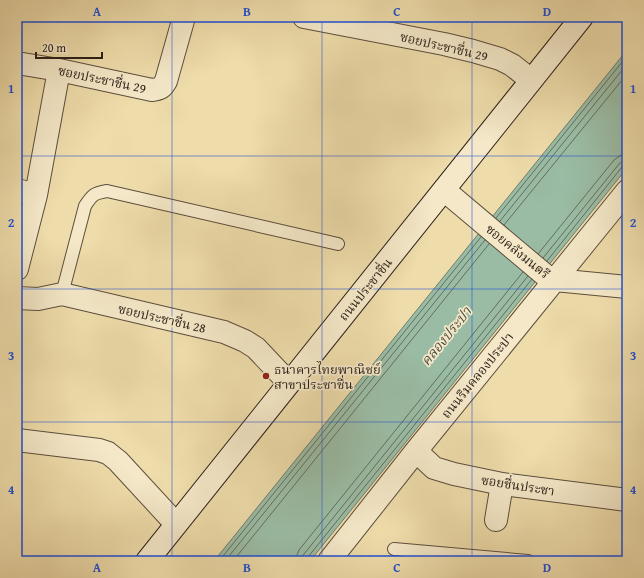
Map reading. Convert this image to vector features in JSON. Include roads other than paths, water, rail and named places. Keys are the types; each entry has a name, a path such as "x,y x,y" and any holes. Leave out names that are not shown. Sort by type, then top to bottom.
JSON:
{"street":[{"name":"ซอยประชาชื่น 29","path":"17,63 60,70 152,90 158,89 162,87 166,81 184,17"},
{"name":"ซอยประชาชื่น 29","path":"304,17 473,51 512,64 531,80"},
{"name":"ถนนประชาชื่น","path":"147,561 582,17"},
{"path":"17,269 27,192 60,70"},
{"name":"ซอยคลังมนตรี","path":"444,190 550,277 627,287"},
{"name":"ถนนริมคลองประปา","path":"329,561 550,277 627,191"},
{"name":"ซอยประชาชื่น 28","path":"17,298 38,299 62,294 224,332 245,341 256,348 289,383"},
{"path":"17,440 108,452 176,524"},
{"name":"ซอยชื่นประชา","path":"416,451 434,468 454,474 502,484 627,500"},
{"path":"496,520 502,484"}],"lane":[{"path":"62,294 85,206 91,197 97,192 107,191 338,244"},
{"path":"394,548 528,561"}],"water":[{"name":"คลองประปา","path":"627,50 627,168 310,561 214,561"}],"place":[{"name":"ธนาคารไทยพาณิชย์ สาขาประชาชื่น","path":"266,376"}]}
